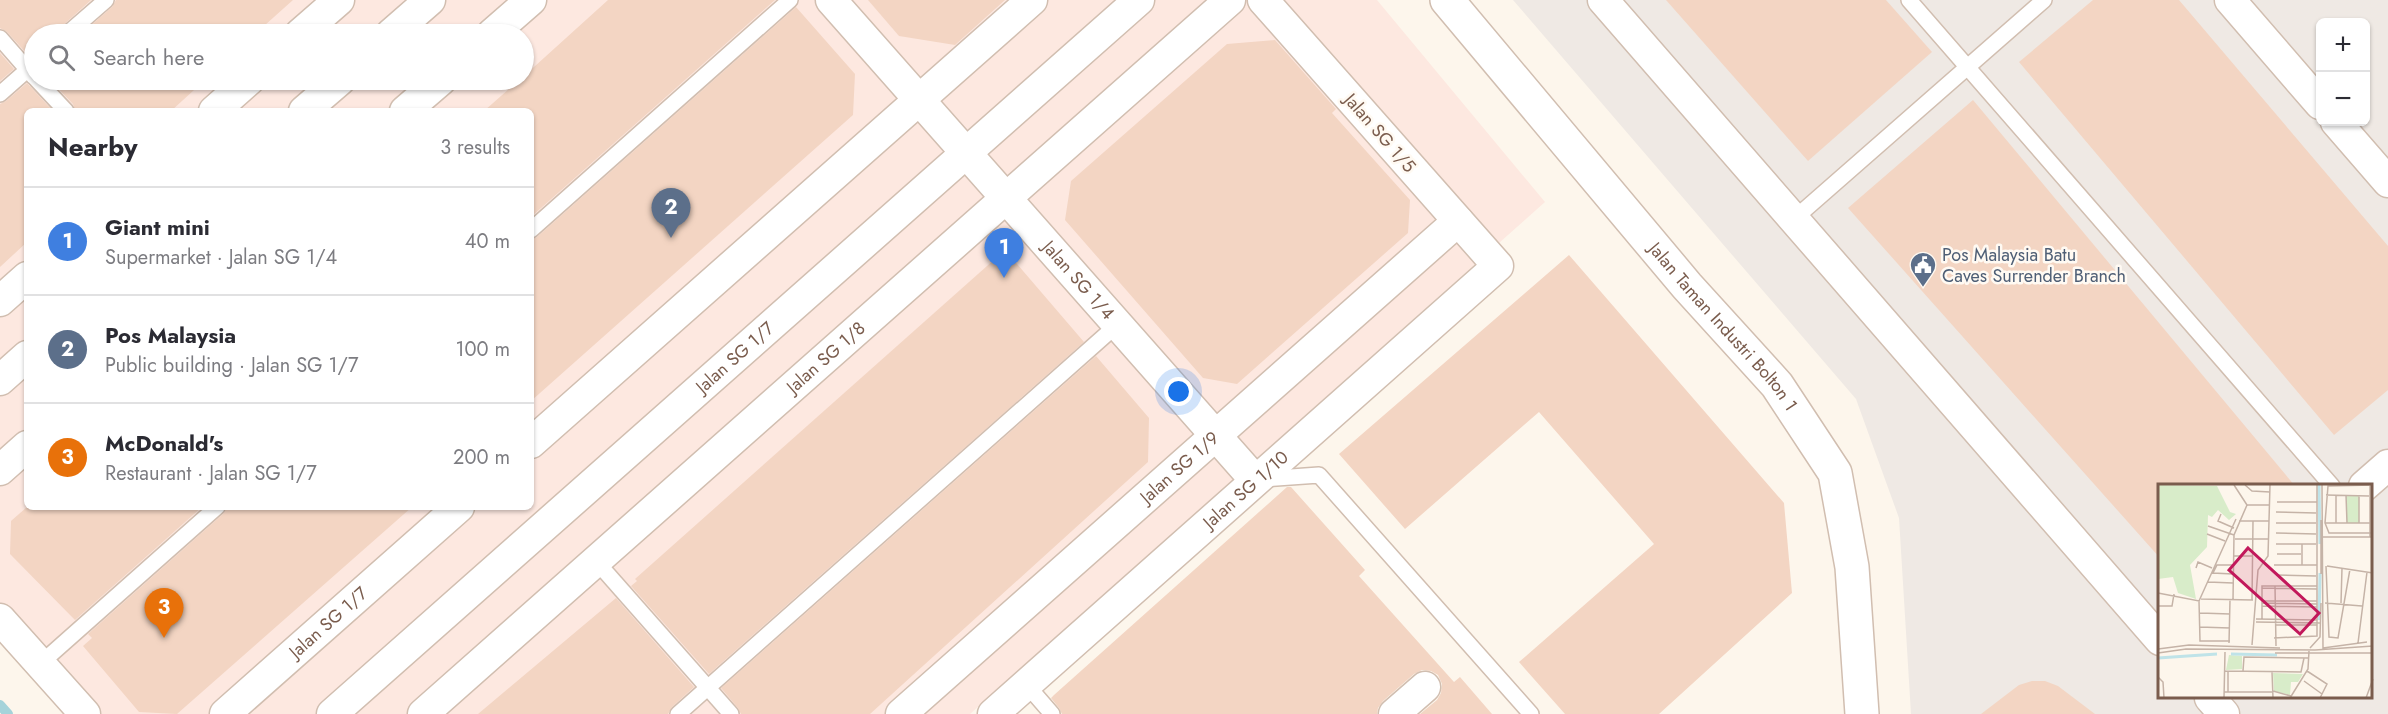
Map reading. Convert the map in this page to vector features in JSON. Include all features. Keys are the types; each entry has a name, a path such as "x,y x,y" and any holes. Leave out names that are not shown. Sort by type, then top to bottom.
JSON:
{"street":[{"path":"311,24 339,0"},
{"path":"402,24 430,0"},
{"path":"503,24 531,0"},
{"name":"Jalan SG 1/4","path":"831,0 1255,480"},
{"path":"534,440 1032,0"},
{"name":"Jalan SG 1/7","path":"332,714 1139,0"},
{"name":"Jalan SG 1/8","path":"423,714 1230,0"},
{"name":"Jalan SG 1/5","path":"1263,0 1498,266"},
{"name":"Jalan Taman Industri Bolton 1","path":"1447,0 1687,286 1777,385 1835,473 1852,567 1862,714"},
{"path":"1603,0 2158,638"},
{"path":"2237,2 2316,99"},
{"path":"217,108 238,90"},
{"path":"307,108 328,90"},
{"path":"408,108 429,90"},
{"path":"2342,126 2378,151 2388,182"},
{"name":"Jalan SG 1/9","path":"902,714 1458,221"},
{"name":"Jalan SG 1/10","path":"993,714 1498,266"},
{"path":"0,301 24,280"},
{"path":"0,380 24,359"},
{"path":"0,470 24,449"},
{"path":"2366,484 2388,465"},
{"name":"Jalan SG 1/7","path":"225,714 456,510"},
{"path":"0,619 85,714"},
{"path":"1394,714 1425,687"}],"lane":[{"path":"78,24 106,0"},
{"path":"534,227 790,0"},
{"path":"1909,0 2330,484"},
{"path":"1794,219 2044,0"},
{"path":"0,38 24,62"},
{"path":"0,94 24,78"},
{"path":"49,90 64,108"},
{"path":"678,714 1118,324"},
{"path":"1255,480 1319,475 1531,714"},
{"path":"40,664 214,510"},
{"path":"596,561 731,714"},
{"path":"1026,684 1052,714"}],"shaded area":[{"path":"0,0 1377,0 1545,202 970,714 96,714 0,607"},
{"path":"1513,0 2388,0 2388,714 1911,714 1899,518 1856,399"}],"building":[{"path":"0,0 91,0 64,24 24,24 24,51 7,32 0,28"},
{"path":"116,0 293,0 266,24 92,24 112,7"},
{"path":"608,0 775,0 534,214 534,108 487,108 508,90 534,90 534,67"},
{"path":"868,0 1005,0 955,45 899,36"},
{"path":"1666,0 1886,0 1932,52 1808,161"},
{"path":"2093,0 2179,0 2388,246 2388,390 2334,435 2019,62"},
{"path":"796,7 855,74 853,115 534,398 534,238"},
{"path":"1275,40 1336,109 1332,113 1410,200 1408,233 1237,384 1203,378 1065,220 1071,181 1227,44"},
{"path":"0,53 14,69 0,81"},
{"path":"24,86 24,90 34,90 50,108 24,108 24,245 0,267 0,104"},
{"path":"60,90 194,90 174,108 74,108"},
{"path":"1973,100 2293,484 2158,484 2158,556 1848,208"},
{"path":"1005,250 1084,342 709,674 631,586 637,581 635,579"},
{"path":"1569,255 1784,503 1792,593 1659,714 1565,714 1519,662 1654,544 1539,412 1405,529 1339,454"},
{"path":"1096,356 1149,418 1148,462 870,714 741,714 721,688"},
{"path":"1287,487 1291,487 1365,570 1359,576 1454,682 1460,677 1492,714 1420,714 1437,700 1442,684 1438,675 1422,670 1414,674 1383,701 1377,714 1062,714 1051,698"},
{"path":"24,510 199,510 75,620 10,554 11,521"},
{"path":"225,510 409,510 177,714 139,712 83,646 92,638 88,634"},
{"path":"616,598 694,687 672,707 668,714 478,714"},
{"path":"2032,681 2045,681 2058,686 2095,714 1981,714 2019,685"}],"waterway":[{"path":"0,705 8,714"}],"place":[{"name":"Pos Malaysia","path":"671,238"},
{"name":"Giant mini","path":"1004,278"},
{"name":"Pos Malaysia Batu Caves Surrender Branch","path":"1923,288"},
{"name":"McDonald's","path":"164,638"}]}
